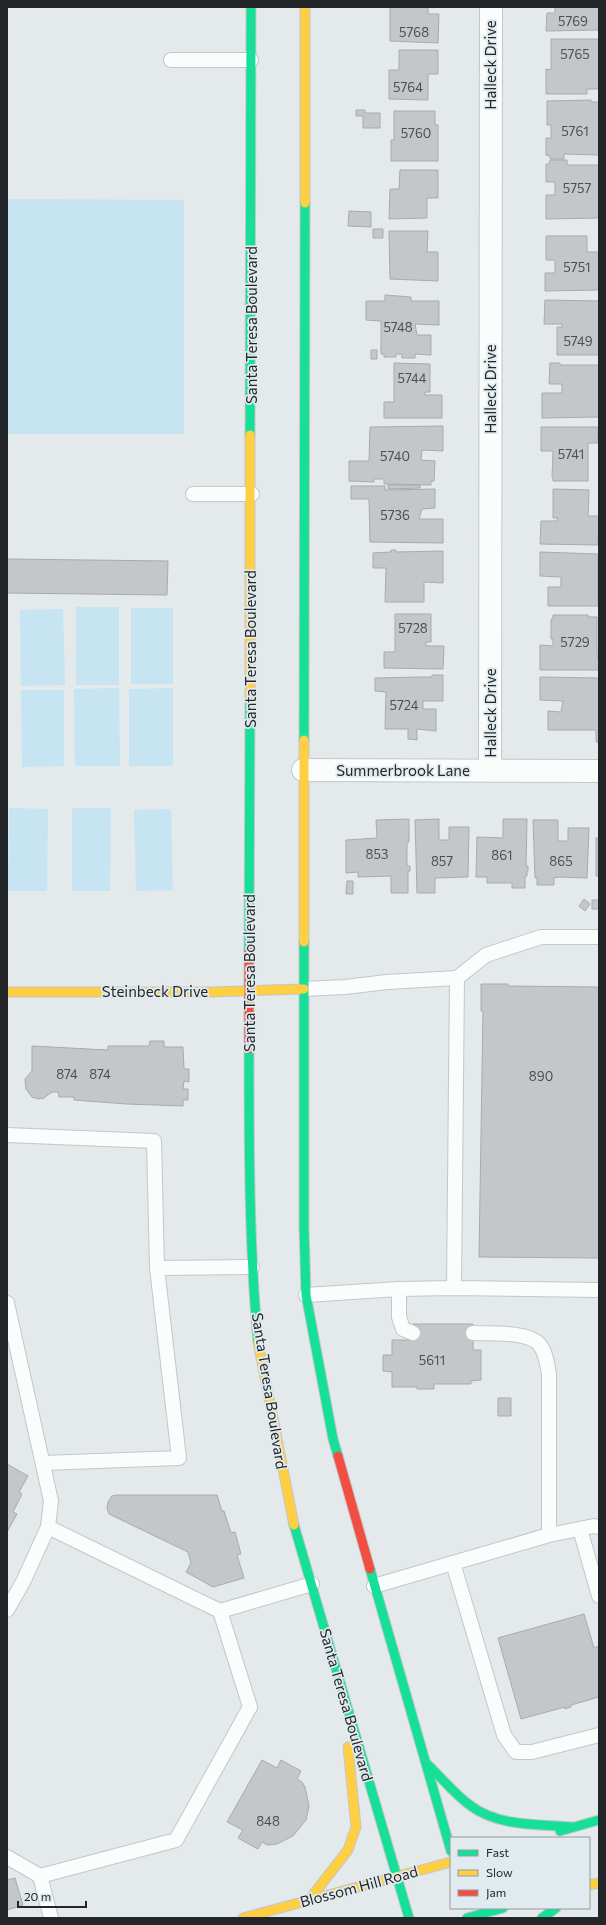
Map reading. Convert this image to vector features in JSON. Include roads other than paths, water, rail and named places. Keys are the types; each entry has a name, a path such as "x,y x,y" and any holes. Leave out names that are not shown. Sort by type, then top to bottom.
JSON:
{"main road":[{"name":"Santa Teresa Boulevard","path":"252,7 252,494 249,1170 252,1267 258,1342 294,1525 396,1878 409,1918"},
{"path":"305,7 303,770 304,1227 306,1295 333,1439 450,1847"},
{"name":"Steinbeck Drive","path":"7,992 250,991 304,989"},
{"path":"309,1900 348,1850 356,1827 342,1688"},
{"path":"426,1763 472,1808 488,1816 508,1821 573,1827"},
{"path":"547,1834 599,1820"},
{"name":"Blossom Hill Road","path":"243,1918 450,1862"},
{"path":"469,1915 498,1909"},
{"path":"542,1918 555,1909"}],"street":[{"name":"Halleck Drive","path":"490,772 491,7"},
{"name":"Summerbrook Lane","path":"303,770 490,772 599,771"}],"lane":[{"path":"171,60 251,60"},
{"path":"193,494 252,494"},
{"path":"304,989 345,988 387,982 457,978 486,955 540,937 599,937"},
{"path":"454,1288 457,978"},
{"path":"7,1135 154,1141 157,1268 179,1458 43,1463"},
{"path":"157,1268 252,1267"},
{"path":"306,1295 399,1289 454,1288 599,1290"},
{"path":"399,1289 399,1317 403,1328 413,1333"},
{"path":"7,1303 51,1501 48,1527 23,1582 7,1610"},
{"path":"473,1333 531,1337 540,1345 546,1356 549,1374 549,1535"},
{"path":"48,1527 220,1611 312,1584"},
{"path":"374,1586 549,1535 599,1527"},
{"path":"580,1529 599,1596"},
{"path":"453,1563 504,1735 516,1752 532,1752 599,1735"},
{"path":"7,1857 40,1876 176,1840 250,1707 220,1611"},
{"path":"40,1876 51,1918"}]}
